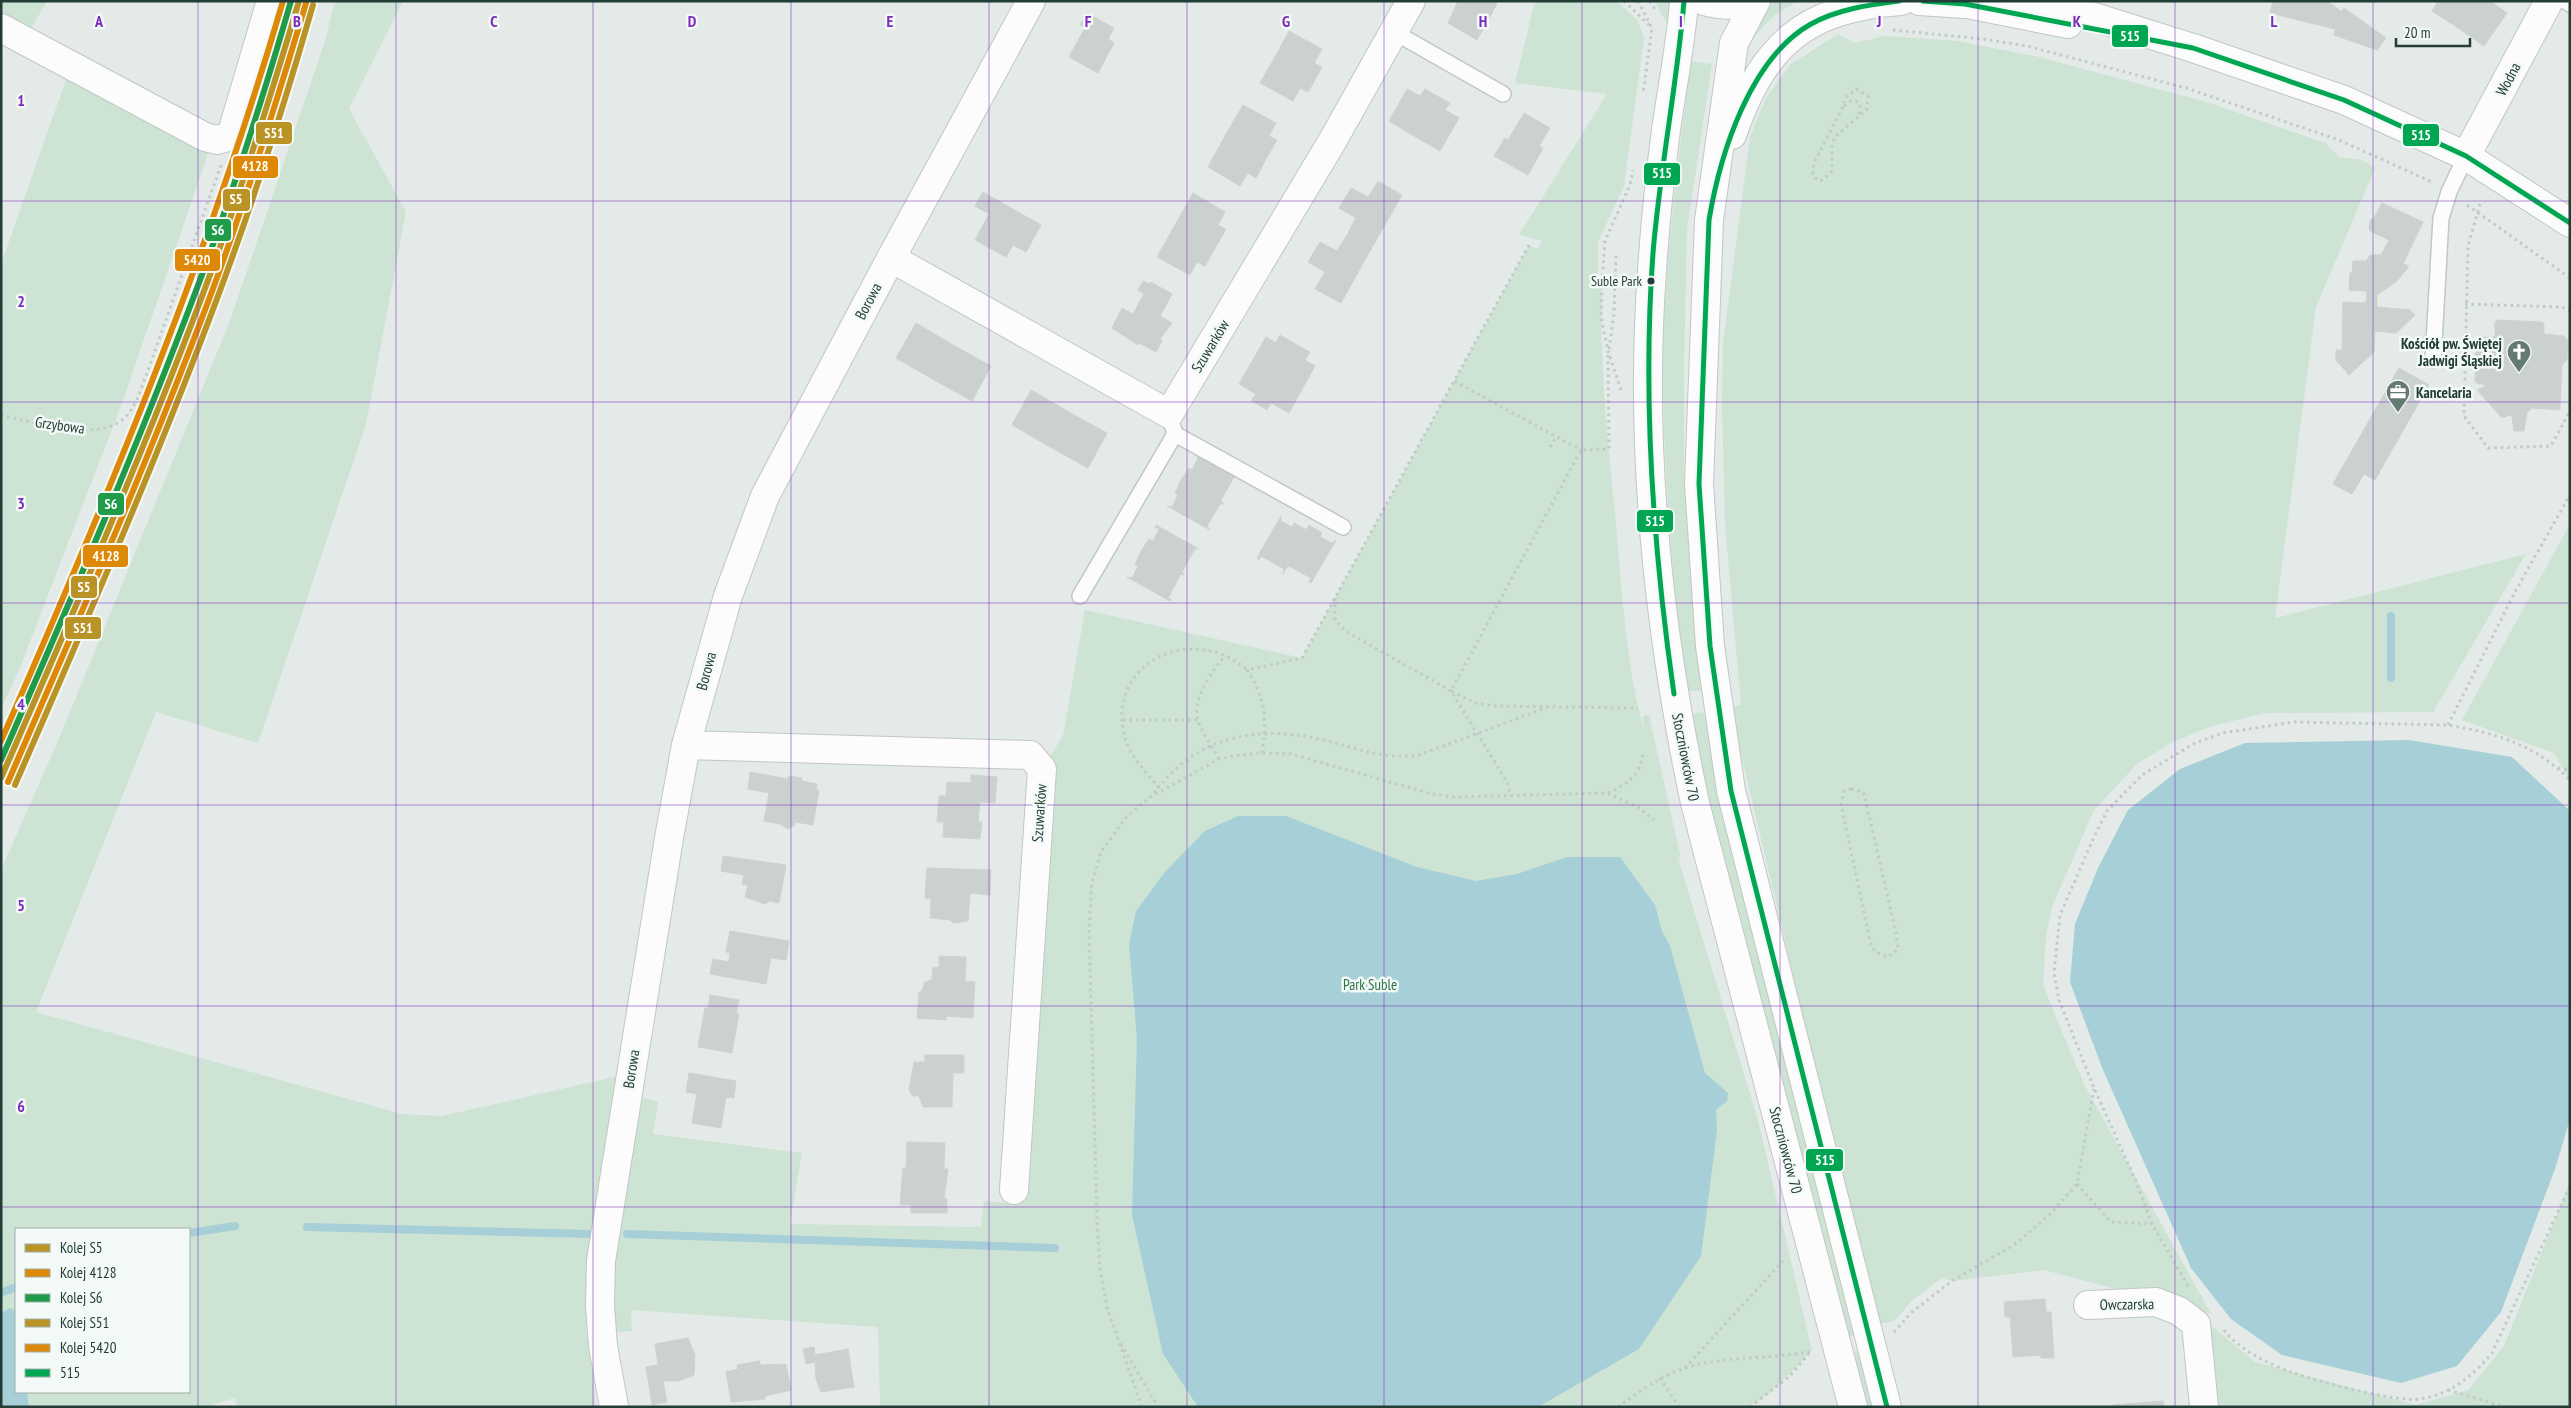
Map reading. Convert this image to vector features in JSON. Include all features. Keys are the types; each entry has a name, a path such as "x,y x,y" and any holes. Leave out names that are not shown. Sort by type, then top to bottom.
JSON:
{"street":[{"path":"1,28 206,138 216,140 231,136 271,1"},
{"name":"Borowa","path":"614,1407 602,1336 600,1306 601,1261 667,847 686,745 728,596 765,496 891,258 1031,1"},
{"name":"Szuwarków","path":"1172,424 1411,1"},
{"name":"Stoczniowców 70","path":"1684,1 1682,34 1666,130 1652,271 1649,454 1654,529 1667,649 1680,734 1695,803 1853,1407"},
{"path":"1704,1 1720,5 1740,4 1747,1"},
{"path":"1756,1 1734,43 1709,220 1698,484 1710,646 1731,791 1887,1407"},
{"path":"1712,193 1743,105 1770,57 1789,39 1832,14 1870,4 1901,1"},
{"path":"1919,1 1958,2 2193,48"},
{"path":"2043,1 2193,48 2344,100 2466,156 2570,223"},
{"name":"Wodna","path":"2466,156 2549,1"},
{"path":"891,258 1172,424"},
{"name":"Szuwarków","path":"686,745 1030,755 1042,769 1014,1190"},
{"name":"Owczarska","path":"2088,1305 2156,1302 2179,1311 2196,1324 2204,1407"}],"lane":[{"path":"2565,1 2570,4"},
{"path":"1394,32 1504,94"},
{"path":"2433,360 2441,218 2449,192 2466,156"},
{"path":"1080,596 1172,424 1343,527"}],"path":[{"path":"1624,1 1652,28"},
{"path":"1887,30 1946,34 2027,46 2186,88 2339,140 2425,178 2449,192 2570,278"},
{"path":"1856,89 1868,96 1869,105 1859,117 1848,124 1836,136 1832,143 1832,171 1824,180 1817,180 1813,174 1814,163 1843,107 1845,98 1856,89"},
{"path":"1843,107 1851,101 1856,101 1860,105 1859,117"},
{"name":"Grzybowa","path":"1,415 74,430 83,430 111,425 122,420 132,409 182,276 231,136"},
{"path":"2480,204 2468,246 2465,304 2464,416 2488,448 2551,446 2570,410"},
{"path":"1247,670 1302,658 1529,246"},
{"path":"1454,381 1581,450 1609,449 1608,351 1614,314 1616,252"},
{"path":"2465,304 2562,307 2570,310"},
{"path":"1550,447 1556,437"},
{"path":"1451,691 1581,450"},
{"path":"2448,725 2516,590 2570,495"},
{"path":"1335,597 1335,620 1345,631 1451,691 1475,702 1494,706 1545,708 1638,708"},
{"path":"1159,789 1137,762 1130,749 1124,734 1123,720 1126,694 1141,670 1164,653 1182,649 1212,650 1225,655 1247,670 1258,687 1262,701 1264,732 1262,753"},
{"path":"1219,759 1197,720 1198,705 1206,680 1225,655"},
{"path":"1451,691 1508,784 1511,796"},
{"path":"1142,1407 1108,1311 1100,1270 1090,1004 1092,882 1101,852 1127,816 1152,796 1187,759 1211,745 1239,736 1264,732 1288,732 1385,757 1402,757 1419,755 1545,708"},
{"path":"1123,720 1197,720"},
{"path":"2189,1287 2152,1224 2136,1181 2094,1088 2059,1000 2054,973 2060,915 2107,811 2124,791 2142,775 2195,743 2224,732 2294,722 2448,725 2509,739 2557,767 2570,780"},
{"path":"1159,789 1219,759 1262,753 1291,754 1432,794 1454,797 1608,793 1625,785 1638,774 1643,751"},
{"path":"2557,767 2570,770"},
{"path":"1851,789 1862,792 1865,798 1896,933 1898,949 1893,955 1884,957 1875,952 1870,941 1841,804 1844,791 1851,789"},
{"path":"1608,793 1638,807 1654,820"},
{"path":"1892,1334 1912,1312 1952,1281 2017,1243 2050,1214 2077,1184 2094,1088"},
{"path":"2077,1184 2111,1222 2152,1224"},
{"path":"2222,1328 2227,1335 2256,1356 2290,1372 2394,1398 2420,1400 2448,1390 2475,1374 2492,1353 2570,1186"},
{"path":"1685,1368 1782,1261"},
{"path":"1118,1340 1158,1407"},
{"path":"1618,1407 1660,1378 1685,1368 1722,1360 1812,1351 1790,1376 1750,1407"},
{"path":"1660,1378 1679,1407"},
{"path":"2448,1390 2505,1407"}],"green space":[{"path":"1,1 47,1 29,32 1,17"},
{"path":"335,1 403,1 349,109 406,212 366,424 258,743 156,712 36,1012 402,1114 442,1116 615,1077 617,1113 593,1333 587,1334 596,1407 238,1407 234,1398 206,1407 1,1407 1,870 58,741 230,321 325,41"},
{"name":"Park Suble","path":"1535,1 1617,1 1638,21 1644,38 1624,186 1598,242 1598,279 1602,282 1601,312 1605,403 1629,654 1644,730 1643,716 1649,715 1681,859 1677,855 1758,1120 1812,1351 1769,1394 1748,1407 880,1407 878,1327 631,1310 632,1331 614,1332 613,1302 617,1243 643,1098 658,1102 653,1134 802,1153 790,1224 981,1227 984,1201 1015,1204 1042,769 1063,736 1085,610 1302,658 1529,245 1537,249 1542,241 1519,235 1607,94 1515,83"},
{"path":"1654,1 1669,1 1669,26"},
{"path":"1774,1 1797,1 1774,16 1750,41 1761,10"},
{"path":"1838,34 1855,43 1885,36 1958,41 2039,57 2210,103 2325,143 2339,157 2362,160 2375,168 2316,307 2275,618 2526,554 2433,712 2265,713 2209,727 2171,743 2137,764 2094,810 2052,907 2046,937 2043,984 2084,1084 2211,1314 2044,1270 1952,1281 1942,1278 1914,1299 1894,1321 1880,1324 1816,1072 1730,707 1741,705 1725,525 1722,402 1723,344 1750,137 1766,98 1791,64"},
{"path":"1691,61 1712,64 1687,230 1684,366 1684,473 1701,691 1686,691 1670,529 1663,407 1664,328 1669,251"},
{"path":"68,74 209,151 121,406 19,670 1,709 1,264"},
{"path":"2570,524 2570,780 2554,753 2462,720"},
{"path":"1704,712 1720,797 1855,1335 1849,1337 1708,795 1690,714"},
{"path":"2570,1182 2570,1407 2213,1407 2207,1322 2255,1362 2416,1405 2468,1390 2504,1346"},
{"path":"1859,1351 1874,1407 1867,1407 1852,1353"}],"water":[{"path":"2409,740 2512,757 2569,810 2570,1119 2555,1169 2501,1312 2457,1366 2401,1383 2282,1355 2231,1319 2191,1268 2103,1070 2070,982 2075,924 2098,868 2128,810 2180,769 2245,743"},
{"path":"1238,816 1286,816 1417,867 1476,881 1517,874 1567,857 1620,857 1655,905 1662,931 1670,946 1705,1073 1728,1093 1727,1101 1716,1110 1717,1130 1701,1256 1639,1349 1538,1407 1198,1407 1163,1354 1132,1215 1137,1038 1129,944 1136,911 1165,872 1205,831"},
{"path":"10,1308 15,1310 15,1393 27,1393 29,1407 1,1407 1,1313"}],"building":[{"path":"1458,1 1493,1 1497,4 1477,40 1448,23"},
{"path":"2273,1 2327,1 2334,6 2330,11 2338,17 2335,29 2270,13"},
{"path":"2438,1 2476,1 2458,28 2432,11"},
{"path":"2476,1 2494,1 2493,3 2507,13 2484,46 2458,28"},
{"path":"2334,6 2341,11 2344,8 2386,38 2377,50 2334,35 2338,17 2330,11"},
{"path":"1087,13 1114,28 1108,39 1114,43 1098,73 1069,57 1085,28 1080,25"},
{"path":"1289,31 1322,49 1314,63 1322,67 1315,80 1275,57"},
{"path":"1275,57 1315,80 1308,92 1300,88 1293,101 1260,83"},
{"path":"1407,89 1420,96 1425,89 1437,96 1414,136 1389,121"},
{"path":"1437,96 1450,103 1445,110 1459,118 1440,151 1414,136"},
{"path":"1243,105 1276,123 1269,136 1277,140 1266,159 1225,136"},
{"path":"1524,113 1550,128 1539,146 1543,148 1528,175 1494,156 1505,138 1508,140"},
{"path":"1225,136 1266,159 1256,178 1248,173 1240,186 1208,167"},
{"path":"1378,181 1402,195 1371,249 1347,235 1356,218 1339,208 1351,188 1368,197"},
{"path":"983,192 1041,225 1026,252 1013,245 1006,257 975,240 989,214 975,206"},
{"path":"1193,193 1225,212 1218,225 1226,229 1215,248 1175,225"},
{"path":"2382,203 2423,222 2403,264 2409,266 2397,281 2377,295 2377,307 2410,310 2415,315 2396,333 2375,331 2374,352 2349,375 2336,360 2336,350 2342,350 2343,302 2366,303 2367,291 2349,290 2350,273 2352,273 2353,261 2366,261 2370,255 2381,255 2389,240 2369,229 2370,220 2374,218"},
{"path":"1175,225 1215,248 1205,266 1197,262 1190,275 1157,257"},
{"path":"1347,235 1371,249 1341,303 1315,289 1325,272 1308,262 1320,242 1337,251"},
{"path":"1143,281 1149,284 1151,282 1172,294 1160,316 1172,323 1160,339 1162,341 1156,352 1139,343 1138,345 1112,328 1122,308 1133,314 1144,294 1138,290"},
{"name":"Kościół pw. Świętej Jadwigi Śląskiej","path":"2498,320 2542,322 2544,324 2544,334 2564,336 2568,341 2567,360 2562,365 2560,410 2532,408 2527,413 2524,431 2514,431 2512,417 2510,415 2502,418 2477,390 2484,387 2484,384 2478,384 2475,381 2476,340 2480,337 2495,337 2495,322"},
{"path":"916,323 953,345 934,380 896,358"},
{"path":"1280,335 1295,344 1259,405 1251,401 1256,394 1239,384 1266,337 1276,343"},
{"path":"1295,344 1310,352 1305,360 1315,366 1289,413 1271,403 1267,410 1259,405"},
{"path":"953,345 991,366 972,401 934,380"},
{"path":"2399,368 2429,385 2375,480 2364,474 2352,494 2333,484"},
{"path":"1031,390 1069,412 1050,447 1012,425"},
{"path":"1069,412 1107,433 1088,468 1050,447"},
{"path":"1195,454 1238,478 1234,477 1221,500 1224,504 1181,480 1189,468 1192,470 1198,458"},
{"path":"1181,480 1224,504 1220,504 1207,526 1210,530 1167,506 1172,507 1178,495 1175,493"},
{"path":"1281,516 1281,521 1292,527 1294,523 1307,530 1283,574 1284,569 1261,556 1259,560 1257,558"},
{"path":"1156,525 1199,549 1195,549 1182,572 1184,575 1141,551 1149,539 1153,541 1159,529 1155,527"},
{"path":"1309,525 1322,533 1320,537 1332,543 1336,540 1311,583 1309,582 1311,578 1289,566 1286,568"},
{"path":"1141,551 1184,575 1181,574 1168,598 1171,599 1170,601 1127,577 1132,578 1138,566 1135,565"},
{"path":"750,772 788,779 788,776 802,778 802,781 817,784 816,790 819,790 813,825 795,822 794,826 788,829 780,824 764,821 769,793 748,789"},
{"path":"971,775 997,777 995,803 980,802 978,822 982,822 980,839 943,837 944,822 937,822 939,796 946,796 947,782 971,783"},
{"path":"723,856 786,865 779,903 770,901 765,904 745,897 748,885 742,884 744,875 721,871"},
{"path":"927,868 991,870 990,895 970,893 968,921 953,923 950,920 930,918 931,899 925,898"},
{"path":"730,931 789,941 786,960 771,958 766,984 710,974 713,959 729,962 730,953 726,952"},
{"path":"939,956 966,957 965,981 975,982 973,1018 946,1016 946,1020 917,1018 919,992 922,991 924,983 932,979 933,967 939,968"},
{"path":"710,995 739,1000 736,1014 739,1014 732,1053 698,1047 705,1008 708,1009"},
{"path":"925,1055 964,1055 964,1073 953,1073 952,1107 923,1107 919,1096 913,1096 909,1090 914,1062 925,1062"},
{"path":"689,1073 736,1081 734,1098 726,1097 721,1128 692,1123 697,1094 686,1092"},
{"path":"907,1142 945,1143 944,1169 948,1169 944,1198 947,1199 947,1213 911,1213 911,1205 900,1205 903,1168 906,1168"},
{"path":"2045,1299 2046,1312 2051,1312 2054,1358 2041,1358 2041,1355 2013,1357 2010,1317 2005,1317 2004,1302"},
{"path":"688,1338 695,1355 694,1375 679,1381 663,1381 667,1402 652,1405 646,1367 658,1365 655,1344"},
{"path":"814,1347 815,1355 848,1349 854,1387 821,1392 816,1379 815,1362 806,1364 803,1349"},
{"path":"760,1361 760,1365 786,1364 791,1390 765,1396 765,1399 731,1402 726,1372 738,1369 737,1365"},
{"path":"2163,1401 2164,1407 2113,1405"}],"waterway":[{"path":"2391,616 2391,678"},
{"path":"190,1233 235,1226"},
{"path":"307,1227 591,1234"},
{"path":"627,1234 1055,1248"},
{"path":"1,1293 15,1287"}],"rail line":[{"name":"5420","path":"1,741 80,559 154,376 222,191 254,97 283,1"},
{"name":"S6","path":"1,760 125,471 172,355 246,150 291,1"},
{"name":"S5","path":"1,778 79,600 178,360 253,151 299,1"},
{"name":"4128","path":"8,782 86,603 185,363 260,154 306,3"},
{"name":"S51","path":"15,785 118,546 192,365 255,193 313,5"}],"transit line":[{"name":"515","path":"1674,694 1655,529 1649,419 1649,364 1650,308 1656,221 1684,1"},
{"name":"515","path":"1887,1407 1731,791 1710,646 1699,484 1709,220 1721,166 1741,110 1771,60 1790,39 1811,24 1843,11 1899,1"},
{"name":"515","path":"1923,1 1965,4 2193,48 2344,100 2466,156 2570,223"}],"place":[{"name":"Suble Park","path":"1651,281"},
{"name":"Kościół pw. Świętej Jadwigi Śląskiej","path":"2519,373"},
{"name":"Kancelaria","path":"2398,413"}]}
